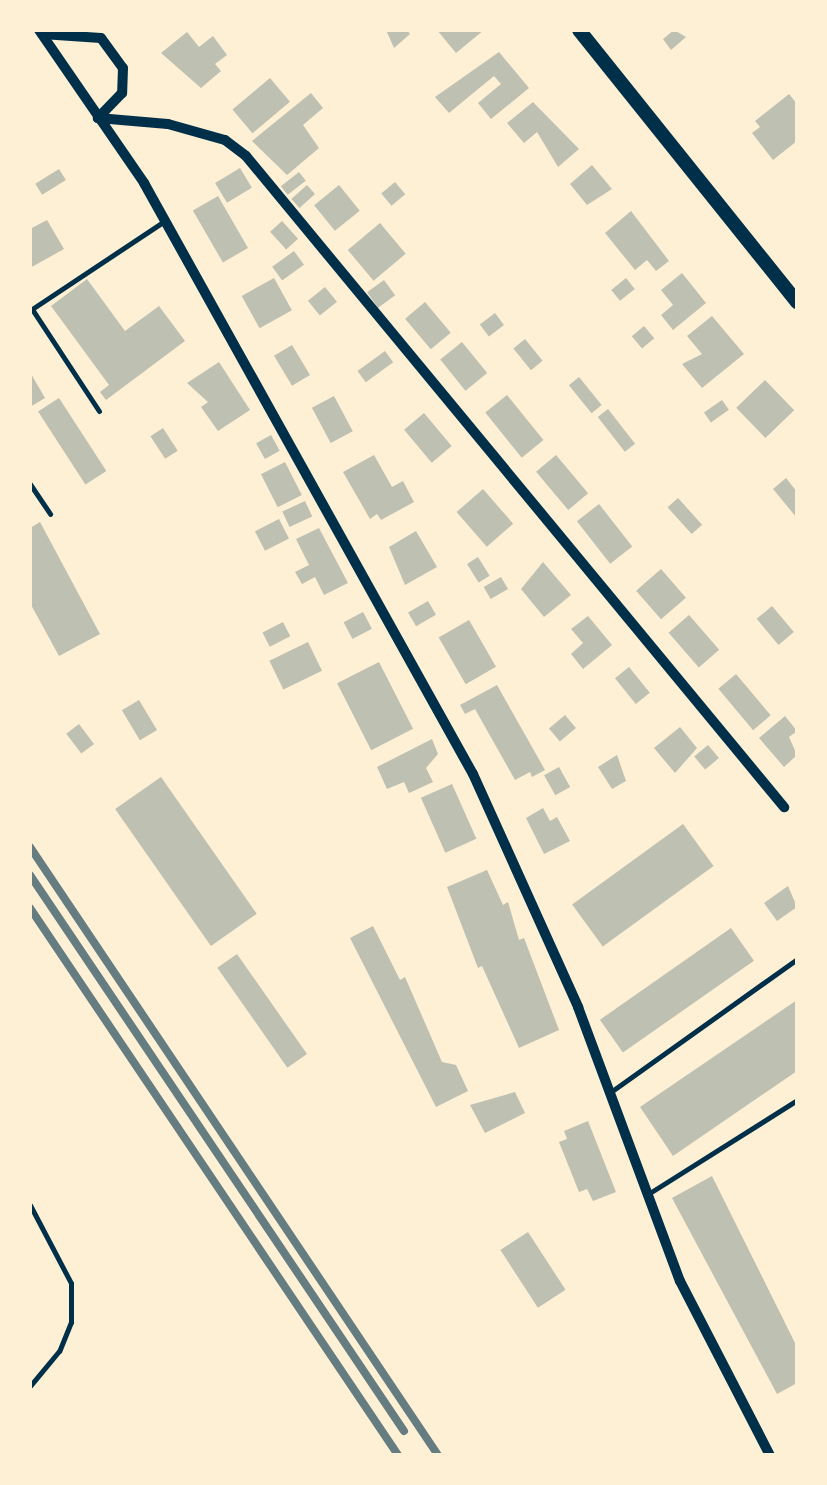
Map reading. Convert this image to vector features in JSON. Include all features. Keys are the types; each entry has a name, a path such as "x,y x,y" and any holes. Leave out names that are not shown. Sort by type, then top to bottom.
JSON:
{"street":[{"path":"579,30 797,302"},
{"path":"40,32 101,38 123,68 122,93 98,118"},
{"path":"40,32 166,220 473,774 610,1093 680,1281 770,1455"},
{"path":"98,118 168,124 225,140 246,156 784,807"}],"lane":[{"path":"100,411 32,310 166,220"},
{"path":"30,484 50,514"},
{"path":"610,1093 797,959"},
{"path":"648,1194 797,1100"},
{"path":"30,1205 71,1283 71,1322 60,1351 30,1386"}],"building":[{"path":"386,30 407,30 410,34 394,48"},
{"path":"437,30 484,30 456,53"},
{"path":"674,30 686,37 671,50 663,39"},
{"path":"187,32 199,47 213,36 227,55 215,64 221,71 201,88 161,53"},
{"path":"499,52 529,88 491,119 478,103 501,84 494,76 449,113 435,97"},
{"path":"270,78 290,102 252,133 232,109"},
{"path":"311,93 323,108 303,125 319,148 287,175 252,141"},
{"path":"789,94 797,104 797,141 773,160 752,133 760,127 755,121"},
{"path":"533,102 579,149 558,167 537,132 524,143 507,123"},
{"path":"592,165 612,189 587,205 570,184"},
{"path":"240,168 252,188 227,203 215,183"},
{"path":"59,169 66,180 42,195 35,184"},
{"path":"299,172 306,181 288,195 281,186"},
{"path":"395,182 405,194 391,206 381,194"},
{"path":"307,185 315,194 299,208 291,199"},
{"path":"339,185 360,211 335,231 314,205"},
{"path":"218,196 248,248 223,262 193,210"},
{"path":"631,211 669,261 656,271 647,260 635,270 605,233"},
{"path":"47,220 64,249 30,268 30,229"},
{"path":"282,221 298,239 286,250 270,232"},
{"path":"380,223 406,254 374,281 348,250"},
{"path":"294,251 304,265 282,281 272,267"},
{"path":"682,273 706,303 673,330 661,315 673,305 661,290"},
{"path":"274,278 292,310 260,328 242,296"},
{"path":"626,278 635,289 620,301 611,290"},
{"path":"87,279 125,331 159,306 185,341 106,400 100,392 109,385 51,306"},
{"path":"384,280 395,295 378,308 367,292"},
{"path":"325,287 337,302 320,316 308,301"},
{"path":"425,302 451,333 431,349 405,319"},
{"path":"495,313 504,325 489,336 480,324"},
{"path":"712,316 744,354 702,388 682,364 702,354 687,336"},
{"path":"644,326 654,338 642,349 632,336"},
{"path":"525,339 543,361 531,370 513,348"},
{"path":"462,342 487,373 465,391 440,360"},
{"path":"292,345 310,375 292,386 274,356"},
{"path":"385,351 393,362 366,382 357,371"},
{"path":"219,362 250,410 218,431 201,407 208,402 187,383"},
{"path":"30,372 45,398 30,407"},
{"path":"579,377 602,405 592,413 569,385"},
{"path":"765,380 794,410 765,438 736,408"},
{"path":"507,395 544,440 522,458 485,413"},
{"path":"334,396 353,431 331,443 312,408"},
{"path":"59,398 106,471 85,485 38,412"},
{"path":"722,400 729,410 711,422 704,413"},
{"path":"608,409 635,444 625,452 598,417"},
{"path":"424,413 452,446 432,463 404,430"},
{"path":"163,428 178,451 165,459 150,436"},
{"path":"271,435 280,451 265,459 256,443"},
{"path":"374,455 392,487 403,481 414,502 381,520 377,514 370,519 343,472"},
{"path":"556,455 588,493 568,510 536,472"},
{"path":"285,462 302,495 278,507 261,474"},
{"path":"786,478 797,492 797,518 773,489"},
{"path":"483,489 513,524 487,547 457,512"},
{"path":"678,498 702,525 692,534 668,507"},
{"path":"305,501 312,516 290,527 282,512"},
{"path":"599,504 632,547 610,564 577,521"},
{"path":"279,519 289,539 265,551 255,531"},
{"path":"40,522 100,634 59,656 30,603 30,528"},
{"path":"319,528 348,583 324,595 315,577 302,584 295,572 309,565 296,539"},
{"path":"416,531 437,567 405,585 389,547"},
{"path":"478,557 490,576 479,583 467,564"},
{"path":"543,562 571,595 544,617 521,589"},
{"path":"661,569 686,598 661,619 636,591"},
{"path":"501,577 508,589 491,599 484,587"},
{"path":"428,601 436,615 416,626 408,612"},
{"path":"772,606 794,632 779,645 757,619"},
{"path":"363,612 372,629 352,639 344,622"},
{"path":"689,615 719,650 699,667 669,633"},
{"path":"588,616 612,645 583,669 571,654 583,643 571,629"},
{"path":"469,620 496,667 466,684 439,638"},
{"path":"283,622 290,636 270,647 263,632"},
{"path":"308,642 322,671 283,690 269,661"},
{"path":"379,662 413,729 371,750 337,683"},
{"path":"629,667 650,693 636,704 615,678"},
{"path":"736,674 771,715 753,730 718,689"},
{"path":"497,685 545,770 532,777 530,772 515,780 475,709 465,714 460,705"},
{"path":"139,700 157,730 140,740 122,710"},
{"path":"565,715 576,728 560,742 549,728"},
{"path":"785,716 797,731 789,737 797,755 784,767 759,738"},
{"path":"79,724 94,744 81,754 66,734"},
{"path":"680,727 697,748 675,773 654,748"},
{"path":"432,739 438,754 426,768 433,782 409,793 404,782 387,789 377,767"},
{"path":"708,745 719,758 705,770 694,757"},
{"path":"617,755 626,781 612,789 598,767"},
{"path":"559,767 570,787 555,795 544,775"},
{"path":"161,777 257,914 211,946 115,809"},
{"path":"452,784 476,839 445,853 421,798"},
{"path":"543,808 550,821 557,817 570,841 544,854 526,818"},
{"path":"683,824 714,866 603,947 572,905"},
{"path":"487,870 503,905 508,902 519,940 524,938 559,1030 519,1048 482,966 478,968 447,887"},
{"path":"788,886 797,907 777,921 764,903"},
{"path":"373,926 400,980 405,977 442,1062 456,1065 468,1091 436,1107 350,938"},
{"path":"731,928 754,961 623,1053 600,1020"},
{"path":"237,954 307,1054 287,1068 217,968"},
{"path":"797,1000 797,1071 673,1156 640,1107"},
{"path":"515,1092 525,1113 485,1133 470,1105"},
{"path":"588,1121 616,1192 593,1201 587,1189 579,1192 559,1142 567,1139 564,1131"},
{"path":"712,1176 797,1347 797,1383 777,1394 672,1198"},
{"path":"528,1232 566,1290 538,1308 500,1250"}],"railway":[{"path":"30,847 438,1455"},
{"path":"30,875 404,1431"},
{"path":"30,908 398,1455"}]}
